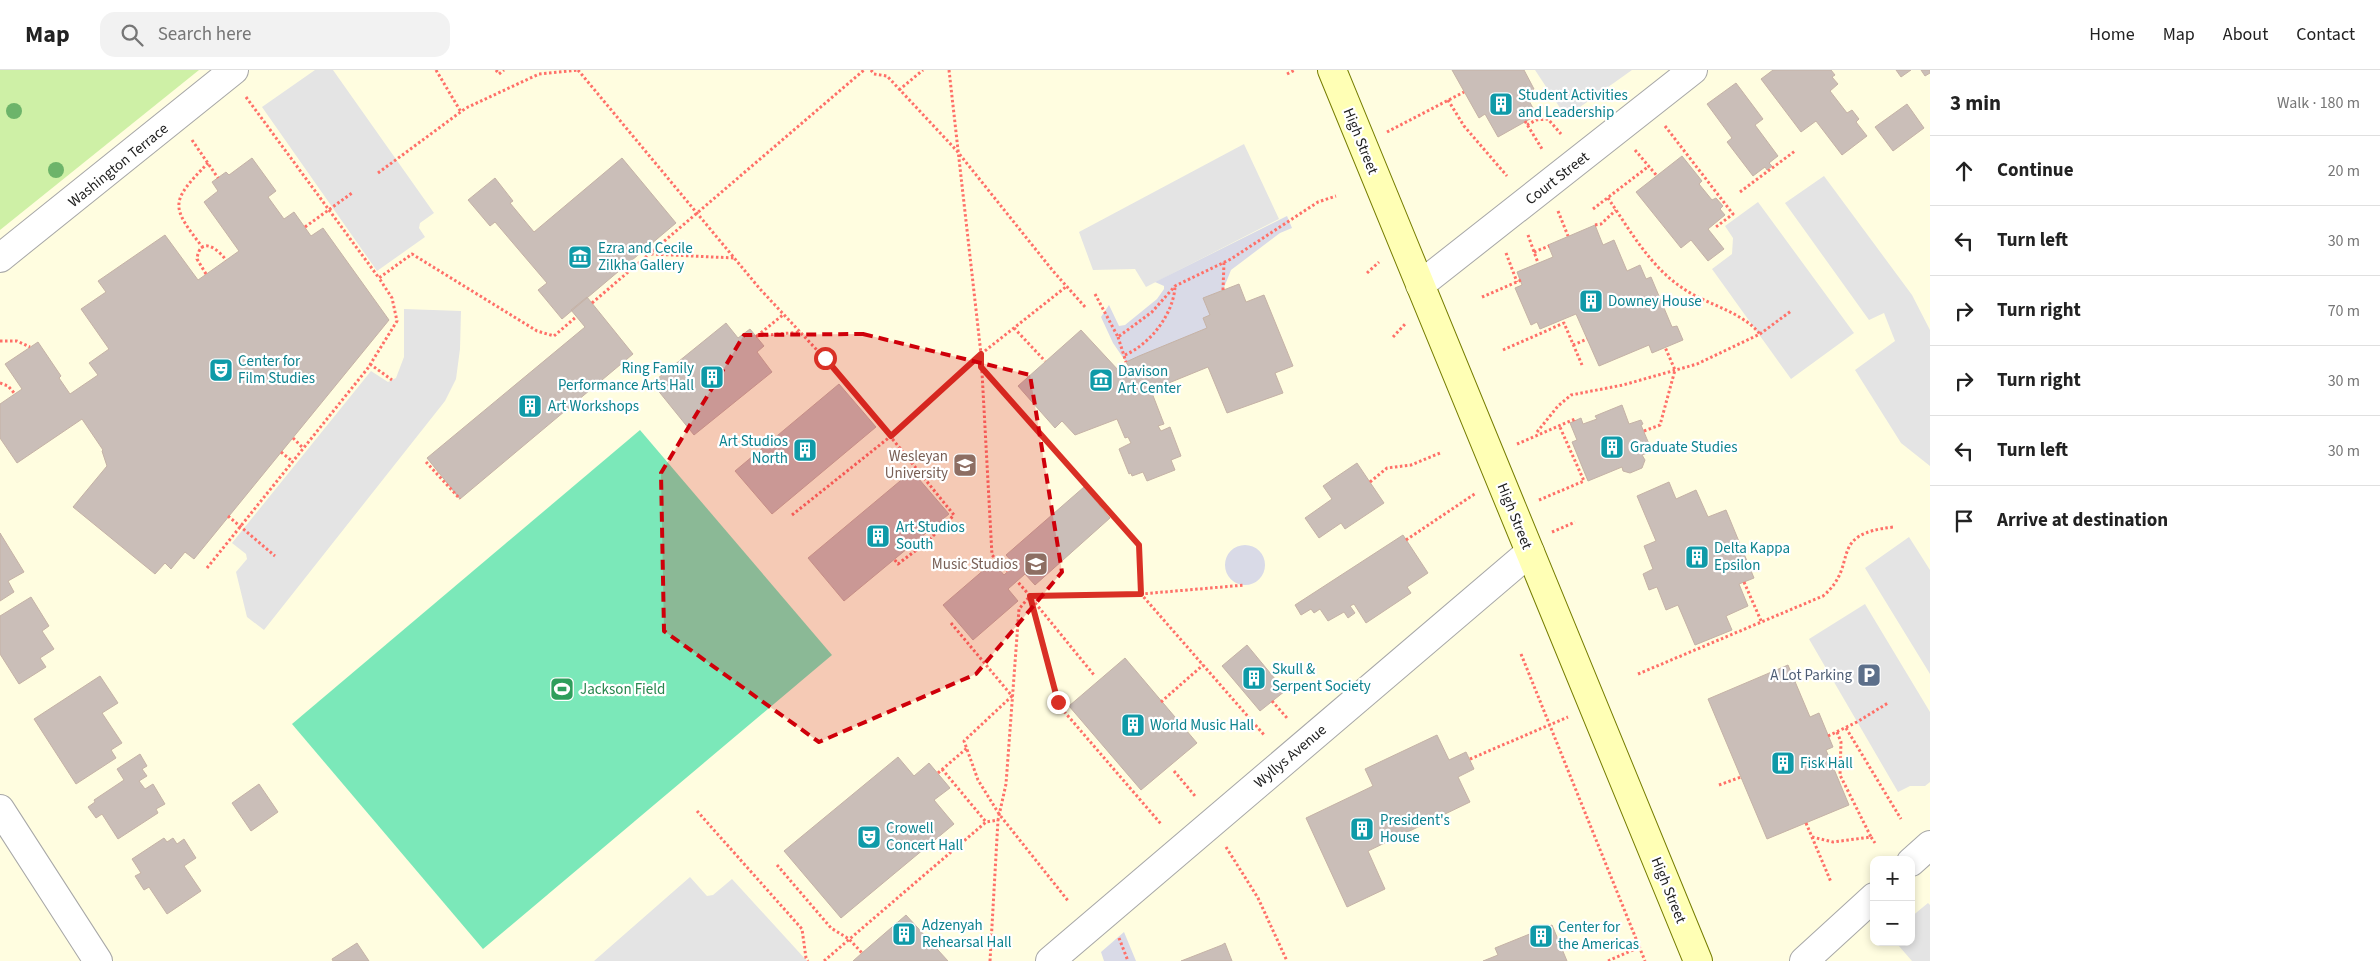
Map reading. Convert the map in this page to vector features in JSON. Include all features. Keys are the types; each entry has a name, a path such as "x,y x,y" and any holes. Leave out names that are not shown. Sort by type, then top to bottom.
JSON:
{"street":[{"name":"High Street","path":"1332,70 1698,961"},
{"name":"Court Street","path":"1420,285 1693,70"},
{"name":"Washington Terrace","path":"0,258 239,81"},
{"name":"Wyllys Avenue","path":"1050,961 1530,552"},
{"path":"0,809 98,961"},
{"path":"1915,858 1930,845"},
{"path":"1804,961 1870,901"}],"path":[{"path":"436,70 461,112"},
{"path":"496,70 499,74 504,70"},
{"path":"378,173 461,112 503,90 539,74 578,70 734,258 891,436 954,515 927,542 898,564 894,559"},
{"path":"592,303 698,215 864,70"},
{"path":"870,70 874,74 887,76 958,151 1066,286 1086,308"},
{"path":"900,90 923,70"},
{"path":"949,70 981,354 992,555 1008,571"},
{"path":"1287,74 1295,70"},
{"path":"207,568 370,364 397,321 392,298 379,278 239,81"},
{"path":"1387,133 1464,92"},
{"path":"1448,100 1464,126 1507,176"},
{"path":"1542,149 1526,123 1548,118 1561,134"},
{"path":"1663,124 1733,214 1716,227"},
{"path":"190,138 218,178"},
{"path":"1634,148 1657,176"},
{"path":"1740,192 1795,151"},
{"path":"203,248 181,220 178,212 178,203 187,186 208,164"},
{"path":"1593,209 1649,166"},
{"path":"305,227 352,192"},
{"path":"1118,337 1152,312 1174,286 1224,262 1318,202 1336,196"},
{"path":"1608,198 1653,261 1681,287 1752,324 1760,334"},
{"path":"1557,208 1568,236"},
{"path":"1595,225 1601,224 1616,210"},
{"path":"1527,232 1538,263"},
{"path":"206,274 197,259 198,254 203,248 210,246 217,248 226,260"},
{"path":"1534,252 1549,246"},
{"path":"1482,297 1519,281 1505,250"},
{"path":"379,278 412,254 537,330 554,336 576,317"},
{"path":"651,254 734,258"},
{"path":"1367,273 1380,261"},
{"path":"1224,262 1224,290"},
{"path":"792,515 891,436 981,354 1066,286"},
{"path":"1124,355 1141,346 1156,330 1174,300 1174,286"},
{"path":"1095,294 1118,337 1126,362"},
{"path":"1537,432 1558,406 1571,395 1623,386 1697,364 1760,334 1791,311"},
{"path":"784,314 756,336 801,332"},
{"path":"1393,337 1405,323"},
{"path":"1503,350 1564,324 1582,365"},
{"path":"1014,328 1046,361"},
{"path":"1573,345 1587,339"},
{"path":"0,341 17,341 30,347"},
{"path":"1644,431 1660,425 1675,370 1665,347"},
{"path":"370,364 392,380"},
{"path":"981,367 1139,545 1141,594 1265,736"},
{"path":"0,384 8,386 15,394"},
{"path":"1516,444 1575,419 1575,421"},
{"path":"1539,500 1586,480 1559,426"},
{"path":"293,438 303,448"},
{"path":"281,452 292,461"},
{"path":"1370,482 1387,468 1411,466 1440,453"},
{"path":"426,462 460,499"},
{"path":"1406,540 1483,489"},
{"path":"228,516 275,556"},
{"path":"1551,532 1575,522"},
{"path":"1638,674 1823,596 1835,587 1846,551 1860,534 1894,527"},
{"path":"1017,581 1094,675"},
{"path":"1744,582 1762,623"},
{"path":"990,961 998,820 1006,784 1019,609 1030,596 1141,594 1245,585"},
{"path":"1030,596 1058,702 1062,709 1161,824"},
{"path":"951,623 1012,696"},
{"path":"1521,654 1644,961"},
{"path":"1162,702 1203,665"},
{"path":"1012,696 964,741 978,780 999,814 1069,902"},
{"path":"1272,701 1287,718"},
{"path":"1828,736 1846,728 1888,703"},
{"path":"1470,759 1549,724 1572,716"},
{"path":"1846,728 1901,819"},
{"path":"1837,732 1841,742 1840,775 1875,843"},
{"path":"938,773 967,748"},
{"path":"942,770 986,822"},
{"path":"1174,771 1195,796"},
{"path":"1719,785 1740,777"},
{"path":"697,811 802,929 808,961"},
{"path":"824,961 986,822 998,820"},
{"path":"1806,823 1831,882"},
{"path":"1812,837 1833,842 1871,837"},
{"path":"1224,844 1258,898 1287,961"},
{"path":"777,865 831,928 849,938 862,954"},
{"path":"1118,936 1128,961"},
{"path":"1608,961 1640,947"}],"highlighted area":[{"path":"863,334 1030,375 1062,572 976,674 819,742 664,631 661,473 744,335"}],"shaded area":[{"name":"Wesleyan University","path":"0,70 1930,70 1930,961 0,961"},
{"path":"315,70 333,70 434,213 420,223 419,228 425,237 377,271 262,107"},
{"path":"1535,70 1632,70 1566,117"},
{"path":"1244,144 1279,219 1146,287 1135,269 1093,270 1079,232"},
{"path":"1824,176 1912,295 1930,330 1930,466 1901,443 1855,370 1895,341 1884,313 1869,320 1785,203"},
{"path":"1758,202 1854,333 1791,379 1712,269 1732,254 1733,238 1725,226"},
{"path":"1287,216 1292,228 1280,233 1231,270 1223,290 1204,298 1210,315 1203,318 1207,328 1126,362 1113,343 1101,317 1109,305 1119,326 1125,325 1157,299 1164,289 1164,286 1155,282"},
{"path":"404,309 461,311 460,349 456,379 445,401 264,630 247,617 236,572 247,559 246,554 232,543 371,371 388,382 396,378 404,357"},
{"path":"1909,537 1930,570 1930,674 1865,568"},
{"path":"1249,545 1256,548 1262,554 1265,565 1264,573 1256,582 1249,585 1241,585 1234,582 1226,573 1225,561 1228,554 1237,546"},
{"name":"A Lot Parking","path":"1865,604 1930,712 1930,782 1925,786 1910,786 1898,792 1809,639"},
{"path":"690,877 707,896 713,895 732,879 807,961 594,961"},
{"path":"1928,903 1930,905 1930,961 1912,961 1899,946 1915,946 1915,914"},
{"path":"1124,932 1136,961 1104,961 1101,952"}],"green space":[{"path":"0,70 199,70 0,230"},
{"name":"Jackson Field","path":"640,430 832,655 483,949 292,724"}],"building":[{"name":"Student Activities and Leadership","path":"1452,70 1524,70 1534,89 1525,94 1537,115 1498,137 1485,114 1479,118"},
{"path":"1773,70 1831,70 1835,75 1832,77 1838,84 1830,91 1847,113 1852,110 1859,119 1856,122 1867,136 1842,155 1816,121 1801,132 1761,79"},
{"path":"1896,70 1911,70 1901,77"},
{"path":"1921,70 1930,70 1930,73 1925,76"},
{"path":"1736,83 1763,119 1755,125 1778,156 1769,163 1772,166 1767,170 1765,167 1753,176 1727,142 1732,138 1707,104"},
{"path":"1907,104 1924,128 1893,151 1875,127"},
{"path":"1682,156 1702,181 1699,184 1712,200 1716,198 1723,206 1720,209 1725,215 1708,229 1724,249 1708,261 1691,240 1681,248 1636,192"},
{"name":"Center for Film Studies","path":"252,158 276,191 268,197 284,219 294,212 311,236 323,228 389,320 194,559 185,552 171,569 165,563 155,574 73,507 107,466 103,450 82,419 17,463 0,438 0,404 22,389 5,364 38,342 61,376 59,378 70,394 98,375 89,363 109,349 81,309 106,292 98,281 165,235 198,280 239,251 204,202 218,191 212,182 226,172 229,175"},
{"name":"Ezra and Cecile Zilkha Gallery","path":"622,158 676,223 562,319 538,290 547,283 495,222 490,226 468,200 495,178 513,201 510,203 534,232"},
{"name":"Downey House","path":"1595,225 1603,245 1614,240 1627,271 1640,265 1646,279 1651,277 1672,327 1677,326 1683,340 1652,353 1649,345 1599,366 1576,314 1540,329 1537,322 1531,325 1515,288 1522,285 1517,272 1553,257 1548,245"},
{"name":"Davison Art Center","path":"1239,284 1246,302 1264,295 1293,366 1275,373 1283,393 1227,413 1208,367 1154,389 1156,392 1152,393 1164,424 1158,426 1161,431 1170,427 1181,456 1171,460 1175,470 1147,481 1143,472 1132,476 1131,473 1129,474 1119,449 1131,443 1128,437 1125,438 1117,419 1075,435 1062,421 1055,428 1018,386 1081,330 1119,371 1129,367 1126,362 1207,328 1203,318 1210,315 1203,298"},
{"name":"Art Workshops","path":"587,297 633,354 460,499 427,458 585,327 571,310"},
{"name":"Ring Family Performance Arts Hall","path":"726,323 738,338 750,329 764,346 757,352 772,372 694,435 652,383"},
{"name":"Art Studios North","path":"839,384 876,427 772,514 735,471"},
{"name":"Graduate Studies","path":"1622,405 1629,424 1641,420 1643,424 1641,425 1652,451 1642,455 1645,460 1642,468 1630,473 1623,471 1622,467 1588,481 1572,442 1577,440 1570,423 1581,418 1583,424 1597,419 1595,416"},
{"path":"1357,463 1384,503 1345,529 1341,523 1319,538 1305,518 1332,499 1323,486"},
{"name":"Art Studios South","path":"912,471 949,514 844,601 808,558"},
{"name":"Delta Kappa Epsilon","path":"1669,482 1676,499 1696,490 1708,517 1726,510 1754,578 1739,584 1748,606 1726,616 1732,630 1695,645 1678,605 1666,610 1657,587 1649,590 1643,574 1653,569 1644,546 1656,541 1637,496"},
{"name":"Music Studios","path":"1084,487 1110,518 1035,585 1025,574 1008,589 1018,601 973,640 943,605 993,562 1004,575 1015,565 1006,555"},
{"path":"0,533 24,572 8,581 14,592 0,601"},
{"path":"1403,535 1428,573 1407,587 1411,593 1366,623 1354,604 1350,606 1355,613 1348,618 1344,612 1328,621 1320,609 1314,613 1311,609 1301,615 1295,605"},
{"path":"31,597 49,626 42,631 54,649 40,658 46,667 19,684 0,654 0,616"},
{"name":"Skull & Serpent Society","path":"1247,645 1285,691 1260,711 1222,666"},
{"name":"World Music Hall","path":"1125,658 1197,743 1141,790 1069,706"},
{"name":"Fisk Hall","path":"1788,665 1810,717 1819,713 1833,747 1826,750 1849,805 1767,839 1708,699"},
{"path":"100,676 118,703 102,713 122,743 111,750 116,758 76,784 34,719"},
{"name":"President's House","path":"1437,735 1449,760 1466,752 1474,769 1458,777 1470,802 1368,851 1385,889 1347,907 1306,818 1373,786 1365,769"},
{"path":"140,754 147,766 142,769 147,776 139,781 145,789 153,784 165,804 156,809 158,813 118,839 102,814 96,818 88,807 95,802 94,800 124,780 117,769"},
{"name":"Crowell Concert Hall","path":"898,757 914,776 929,763 950,788 934,800 954,824 841,918 784,851"},
{"path":"259,784 278,812 251,831 232,803"},
{"path":"164,838 167,842 173,838 177,844 184,839 196,858 184,866 201,891 167,914 149,887 144,890 135,876 141,873 132,859"},
{"name":"Adzenyah Rehearsal Hall","path":"906,915 948,961 853,961 862,953"},
{"name":"Center for the Americas","path":"1552,925 1567,961 1483,961 1498,955 1495,948"},
{"path":"357,943 369,961 333,961 332,959"},
{"path":"1225,943 1232,961 1181,961 1222,945"}],"place":[{"name":"Student Activities and Leadership","path":"1501,104"},
{"name":"Ezra and Cecile Zilkha Gallery","path":"580,257"},
{"name":"Downey House","path":"1591,301"},
{"name":"Center for Film Studies","path":"221,370"},
{"name":"Ring Family Performance Arts Hall","path":"712,377"},
{"name":"Davison Art Center","path":"1101,380"},
{"name":"Art Workshops","path":"530,406"},
{"name":"Graduate Studies","path":"1612,447"},
{"name":"Art Studios North","path":"805,450"},
{"name":"Wesleyan University","path":"965,465"},
{"name":"Art Studios South","path":"878,536"},
{"name":"Delta Kappa Epsilon","path":"1697,557"},
{"name":"Music Studios","path":"1036,564"},
{"name":"A Lot Parking","path":"1869,675"},
{"name":"Skull & Serpent Society","path":"1254,678"},
{"name":"Jackson Field","path":"562,689"},
{"name":"World Music Hall","path":"1133,725"},
{"name":"Fisk Hall","path":"1783,763"},
{"name":"President's House","path":"1362,829"},
{"name":"Crowell Concert Hall","path":"869,837"},
{"name":"Adzenyah Rehearsal Hall","path":"904,934"},
{"name":"Center for the Americas","path":"1541,936"}],"route":[{"path":"825,358 891,436 981,354 981,367 1139,545 1141,594 1030,596 1058,702"}]}
